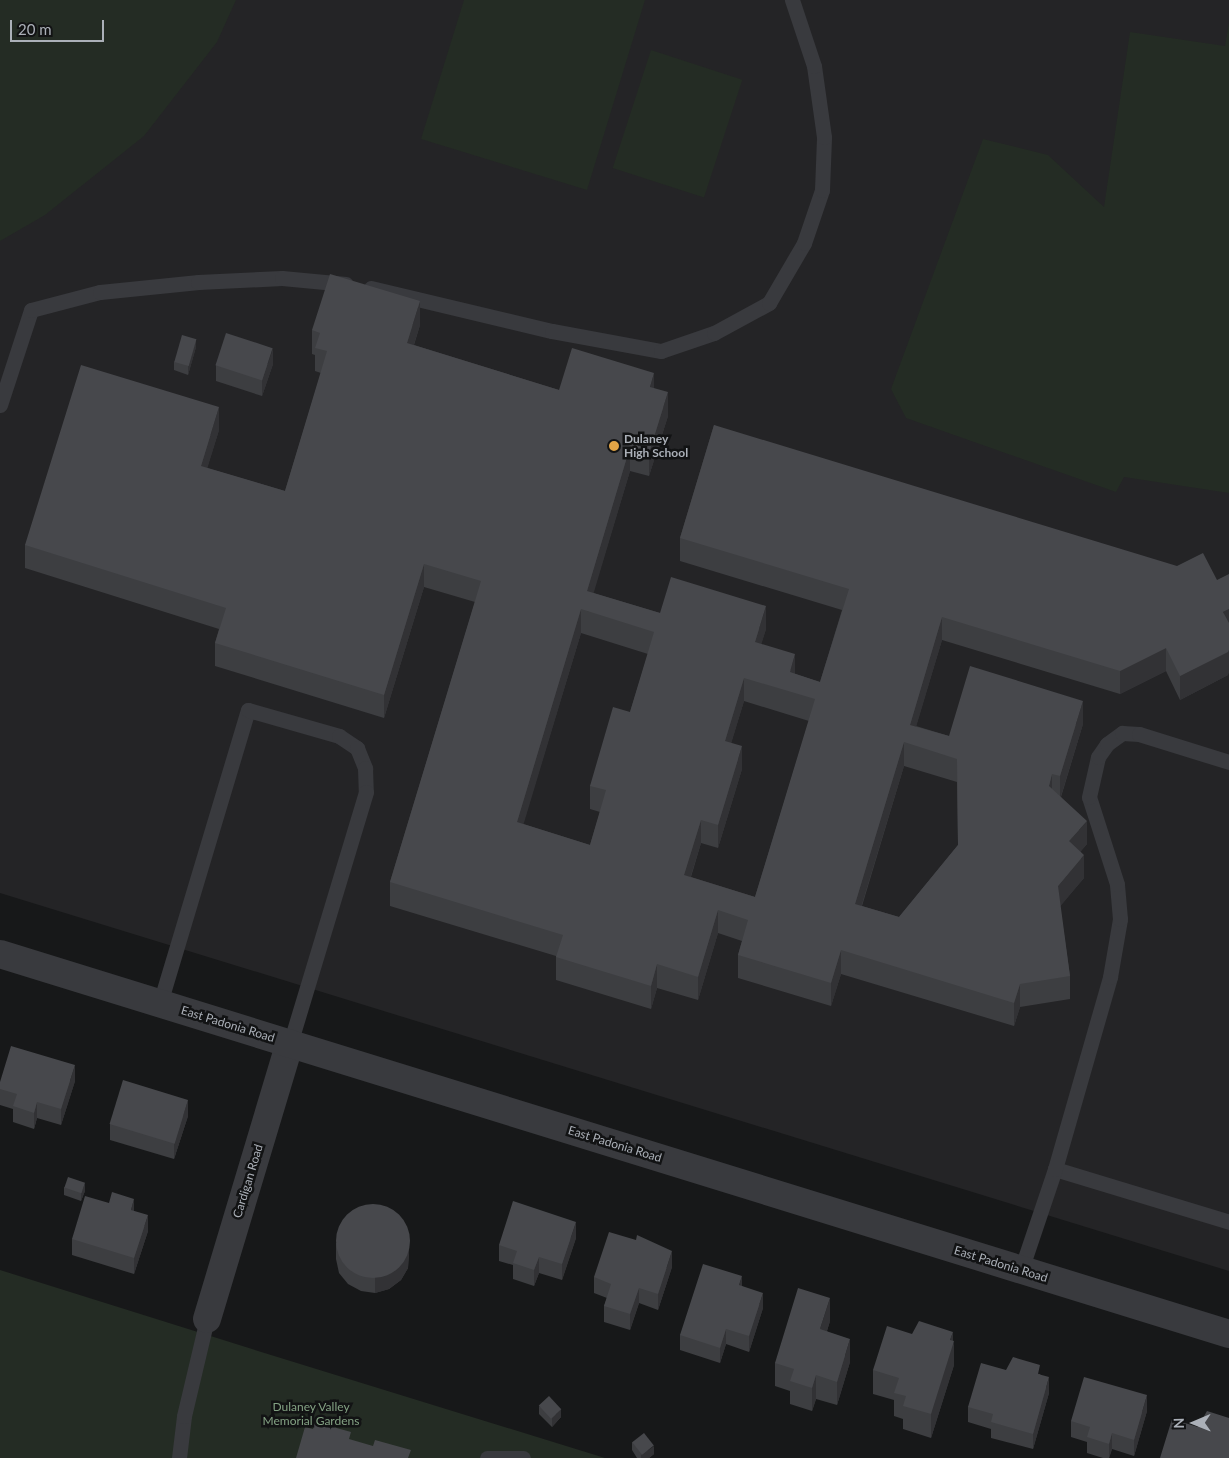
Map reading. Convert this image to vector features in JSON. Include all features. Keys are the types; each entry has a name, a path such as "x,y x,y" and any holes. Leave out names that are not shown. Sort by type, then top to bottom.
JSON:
{"street":[{"name":"East Padonia Road","path":"0,954 1229,1334"},
{"name":"Cardigan Road","path":"207,1319 290,1043"}],"lane":[{"path":"0,406 31,310 100,292 198,282 282,278 346,284 422,298 552,332 661,351 714,333 769,303 804,243 822,190 824,137 814,66 792,0"},
{"path":"160,1003 248,710 339,736 357,748 365,768 366,792 290,1043"},
{"path":"1021,1270 1055,1169 1110,977 1120,919 1117,884 1090,797 1098,756 1107,744 1122,733 1139,734 1229,762"},
{"path":"1055,1169 1229,1222"},
{"path":"179,1458 184,1416 207,1319"},
{"path":"488,1458 522,1458"}],"shaded area":[{"name":"Dulaney High School","path":"0,0 1229,0 1229,1271 0,893"}],"green space":[{"path":"0,0 236,0 217,42 144,136 45,215 0,241"},
{"path":"464,0 645,0 587,190 421,139"},
{"path":"1229,23 1229,493 1124,477 1116,492 906,418 891,389 983,139 1048,155 1104,207 1130,32 1225,46"},
{"path":"651,50 742,80 704,198 613,168"},
{"name":"Dulaney Valley Memorial Gardens","path":"0,1270 271,1355 605,1458 0,1458"}],"building":[{"name":"Dulaney High School","path":"330,274 420,301 407,343 559,390 572,348 654,373 650,387 668,392 649,453 630,447 587,591 660,613 671,577 766,606 755,642 795,654 790,672 820,682 849,589 680,538 714,425 1177,566 1203,553 1217,580 1229,574 1229,609 1223,612 1229,623 1229,650 1180,676 1166,648 1120,671 942,617 910,725 949,736 970,666 1083,701 1060,776 1052,774 1049,786 1087,821 1069,841 1084,855 1058,886 1070,976 1020,984 1014,1003 841,950 831,983 738,955 748,920 718,910 698,977 657,964 651,986 556,957 563,935 390,882 481,581 424,564 384,695 215,643 226,608 25,545 81,365 219,407 201,466 285,491 327,351 315,348 320,333 312,330","holes":["581,609 654,632 630,712 613,707 590,786 606,790 590,845 517,822","744,678 815,699 755,897 684,875 701,820 718,825 742,746 725,741","904,742 957,759 958,845 899,917 855,904"]},
{"path":"226,333 273,348 262,380 215,365"},
{"path":"182,335 196,339 189,366 174,362"},
{"path":"11,1046 75,1065 61,1109 37,1102 34,1113 13,1106 17,1094 0,1089 0,1082"},
{"path":"123,1080 188,1100 175,1144 110,1124"},
{"path":"68,1177 85,1183 81,1193 64,1187"},
{"path":"112,1192 134,1199 131,1210 148,1215 134,1258 72,1239 85,1196 109,1203"},
{"path":"513,1201 576,1222 562,1264 539,1257 534,1270 513,1263 517,1251 499,1245"},
{"path":"373,1204 387,1207 399,1215 407,1227 410,1241 407,1255 399,1267 387,1275 373,1278 359,1275 347,1267 339,1255 336,1241 339,1227 347,1215 359,1207"},
{"path":"609,1232 636,1240 637,1235 672,1251 658,1294 639,1288 630,1314 604,1306 611,1284 594,1277"},
{"path":"703,1264 742,1276 739,1285 763,1293 749,1336 726,1329 720,1348 680,1335"},
{"path":"798,1288 830,1298 820,1329 850,1339 837,1382 816,1375 812,1388 790,1381 794,1369 775,1363"},
{"path":"919,1321 953,1332 950,1340 954,1341 931,1414 903,1406 906,1396 894,1393 899,1378 873,1370 887,1326 912,1334"},
{"path":"1013,1357 1040,1365 1038,1374 1049,1377 1033,1434 991,1422 993,1414 968,1407 981,1363 1006,1370"},
{"path":"1084,1377 1147,1395 1134,1440 1112,1433 1109,1444 1087,1437 1090,1427 1071,1421"},
{"path":"549,1396 561,1409 551,1419 539,1406"},
{"path":"1207,1411 1229,1418 1229,1458 1160,1458 1172,1419 1198,1427"},
{"path":"315,1422 351,1432 349,1439 373,1446 375,1440 411,1450 408,1458 296,1458 305,1427 313,1429"},
{"path":"644,1433 654,1446 642,1455 632,1442"}],"place":[{"name":"Dulaney High School","path":"614,446"}]}
